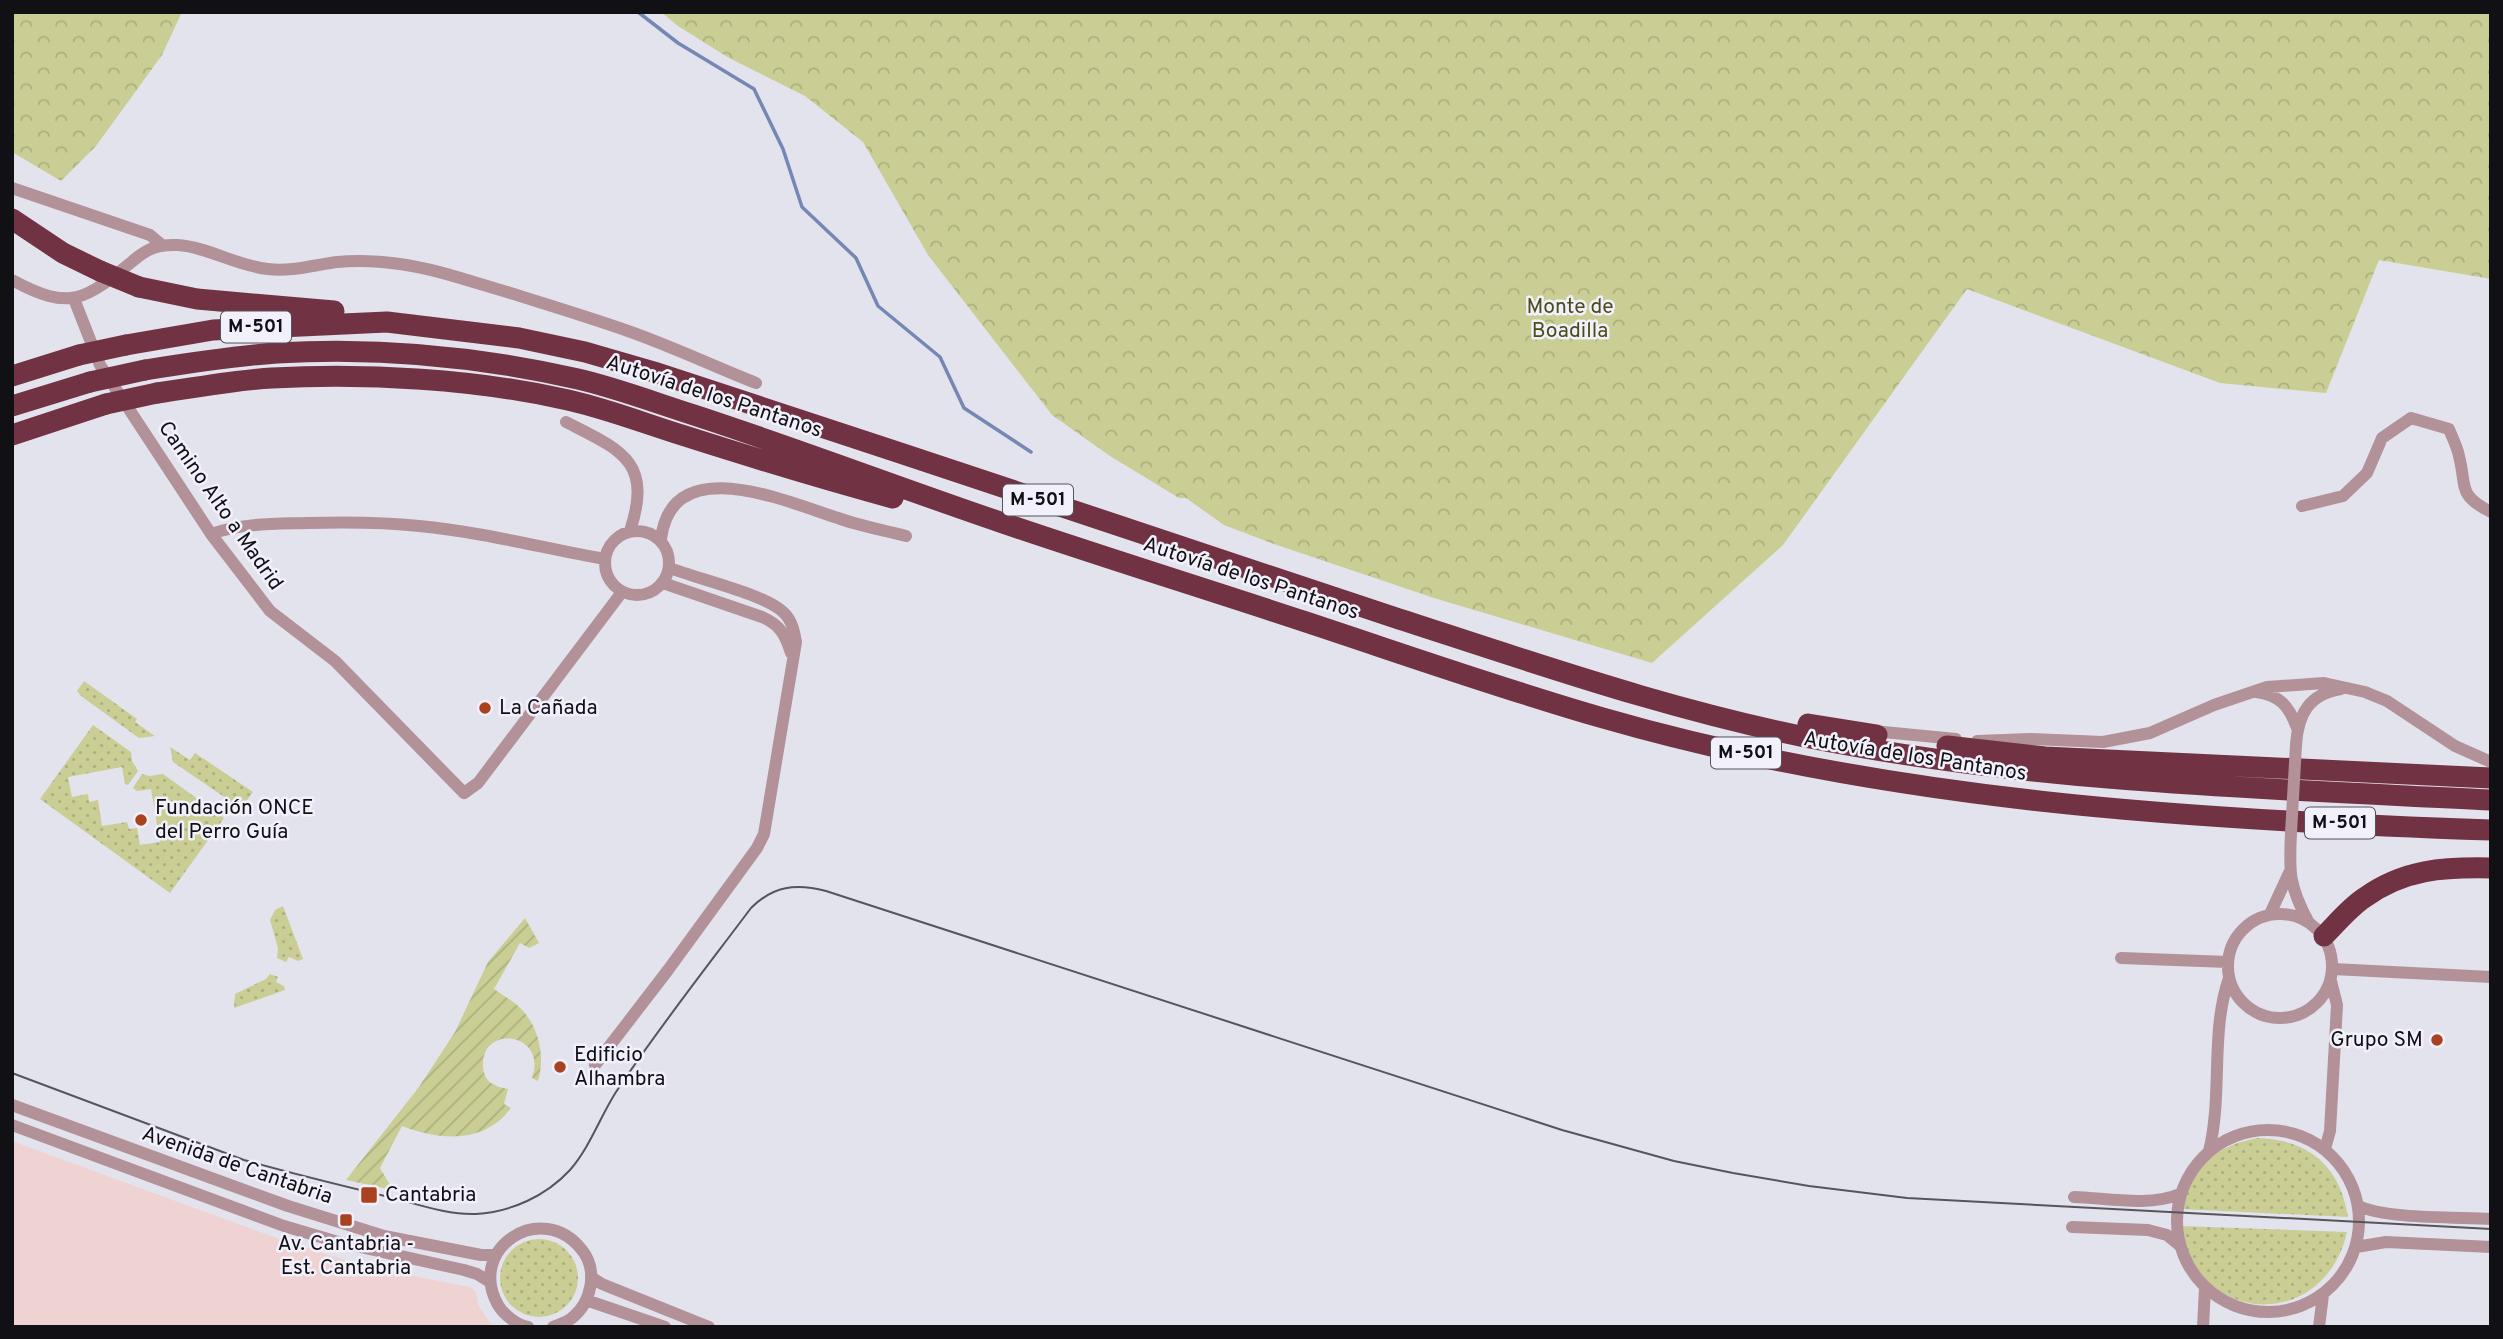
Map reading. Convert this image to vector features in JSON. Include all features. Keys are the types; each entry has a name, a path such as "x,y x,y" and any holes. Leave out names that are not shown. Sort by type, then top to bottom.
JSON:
{"highway":[{"path":"12,219 64,253 139,287 222,302 362,313 387,322"},
{"name":"Autovía de los Pantanos","path":"12,376 79,355 213,330 387,322 519,338 585,352 654,372 1301,587 1607,686 1704,714 1833,743 2045,773 2179,784 2491,800"},
{"name":"Autovía de los Pantanos","path":"12,406 90,382 228,357 281,353 419,355 493,363 583,380 1430,664 1591,714 1696,742 1830,772 2044,802 2176,813 2491,830"},
{"path":"12,426 51,414 157,393 270,378 390,377 508,388 579,402 853,487 981,523 1006,524"},
{"path":"12,435 106,404"},
{"path":"1682,706 1706,706 1963,749 2045,757 2491,778"},
{"path":"2433,828 2462,836 2491,839"},
{"path":"2324,936 2363,898 2412,874 2443,867 2491,868"}],"street":[{"path":"12,188 150,235 162,245"},
{"path":"12,280 50,298 74,299 99,288 144,251 162,245 196,248 265,269 280,270 339,262 400,264 433,271 631,332 756,383"},
{"path":"12,271 31,290"},
{"name":"Camino Alto a Madrid","path":"74,299 100,365 211,534 270,611 335,661 464,793 478,783 622,592"},
{"path":"2302,506 2343,496 2367,473 2382,438 2411,418 2449,429 2459,454 2465,493 2478,506 2491,512"},
{"path":"566,422 614,447 632,466 638,486 638,507 630,531"},
{"path":"661,539 663,522 672,508 685,497 712,488 748,489 844,520 906,536"},
{"path":"211,534 239,526 276,524 349,522 420,526 605,559"},
{"path":"630,531 646,531 661,539 669,552 670,568 663,583 654,591 641,595 622,592 614,586 607,574 605,559 608,547 616,538 630,531"},
{"path":"594,1065 668,970 757,848 764,834 796,642 794,627 785,613 770,602 670,568"},
{"path":"663,583 777,624 786,637 792,656"},
{"path":"1834,728 1978,741 2030,739 2103,742 2150,733 2251,691 2296,683 2324,683 2365,692 2387,701 2455,746 2491,762"},
{"path":"2325,1150 2330,1131 2337,1005 2331,952 2324,936 2308,921 2297,902 2289,873 2297,728 2303,712 2314,699 2329,691 2346,688"},
{"path":"2251,691 2282,701 2291,711 2297,728"},
{"path":"2270,914 2289,873"},
{"path":"2308,921 2289,914 2270,914 2257,919 2230,949 2229,978 2237,996 2253,1011 2272,1018 2299,1016 2317,1004 2332,975"},
{"path":"2121,958 2228,962"},
{"path":"2332,975 2491,977"},
{"path":"2209,1151 2214,1124 2221,999 2229,978"},
{"name":"Avenida de Cantabria","path":"12,1105 288,1206 384,1236 481,1255 495,1255"},
{"name":"Avenida de Cantabria","path":"12,1125 284,1226 349,1245 464,1270 490,1282"},
{"path":"2267,1129 2298,1134 2325,1150 2347,1175 2359,1206 2360,1229 2356,1247 2343,1274 2323,1295 2294,1310 2262,1313 2231,1306 2205,1288 2189,1269 2179,1245 2176,1219 2180,1194 2191,1170 2209,1151 2236,1135 2267,1129"},
{"path":"2074,1197 2149,1200 2166,1199 2180,1194"},
{"path":"2359,1206 2387,1213 2491,1219"},
{"path":"2072,1227 2148,1230 2167,1234 2179,1245"},
{"path":"528,1327 502,1312 492,1294 490,1282 495,1255 507,1240 522,1231 536,1228 554,1230 570,1238 584,1252 591,1277 586,1300 570,1320 553,1327"},
{"path":"2356,1247 2386,1242 2491,1247"},
{"path":"591,1277 709,1327"},
{"path":"2203,1327 2205,1288"},
{"path":"2319,1327 2323,1295"},
{"path":"586,1300 666,1327"}],"shaded area":[{"path":"12,1141 285,1241 367,1267 470,1287 476,1292 478,1305 493,1327 12,1327"}],"green space":[{"path":"12,12 182,12 162,55 96,146 61,181 12,152"},
{"name":"Monte de Boadilla","path":"661,12 2491,12 2491,279 2379,260 2326,393 2220,383 1967,289 1783,545 1652,663 1434,598 1271,543 1224,525 1186,498 1179,498 1110,456 1052,415 928,255 863,142 805,96 729,58"},
{"path":"84,681 137,719 135,722 155,736 139,738 81,696 77,691"},
{"path":"93,725 131,752 132,761 138,771 128,785 125,784 122,767 68,777 72,797 88,794 89,802 98,800 102,826 127,822 129,829 137,828 140,845 160,842 151,789 137,791 133,788 142,774 163,774 224,818 170,893 40,799"},
{"path":"170,747 190,760 195,753 253,792 245,803 236,805 173,762"},
{"path":"283,906 303,959 298,961 289,957 286,962 277,958 278,948 270,920 275,910"},
{"path":"525,918 539,943 529,948 520,943 494,989 524,1012 535,1030 541,1061 538,1081 532,1078 534,1063 531,1051 523,1043 502,1039 492,1044 485,1053 485,1076 490,1082 508,1089 504,1104 511,1108 500,1120 474,1134 460,1136 431,1134 402,1126 380,1168 393,1190 346,1180 419,1087 455,1032 488,962"},
{"path":"270,974 278,977 276,982 284,986 285,990 234,1008 235,994 266,979"},
{"path":"2258,1138 2292,1144 2319,1159 2338,1183 2348,1217 2181,1209 2192,1181 2208,1160 2229,1146"},
{"path":"2181,1226 2347,1232 2334,1265 2314,1287 2289,1301 2261,1304 2234,1299 2210,1284 2192,1259"},
{"path":"539,1239 554,1242 567,1250 575,1263 578,1278 575,1293 567,1306 554,1314 539,1317 524,1314 511,1306 503,1293 500,1278 503,1263 511,1250 524,1242"}],"waterway":[{"path":"638,12 678,43 754,89 783,149 802,207 856,258 878,306 940,357 964,408 1031,452"}],"tram line":[{"path":"12,1073 244,1160 445,1211 476,1214 502,1210 539,1195 570,1170 632,1069 751,908 776,891 805,887 826,891 1562,1130 1674,1161 1733,1173 1907,1198 2491,1229"}],"place":[{"name":"La Cañada","path":"485,708"},
{"name":"Fundación ONCE del Perro Guía","path":"141,820"},
{"name":"Grupo SM","path":"2437,1040"},
{"name":"Edificio Alhambra","path":"560,1067"},
{"name":"Cantabria","path":"369,1195"},
{"name":"Av. Cantabria - Est. Cantabria","path":"346,1220"}]}
